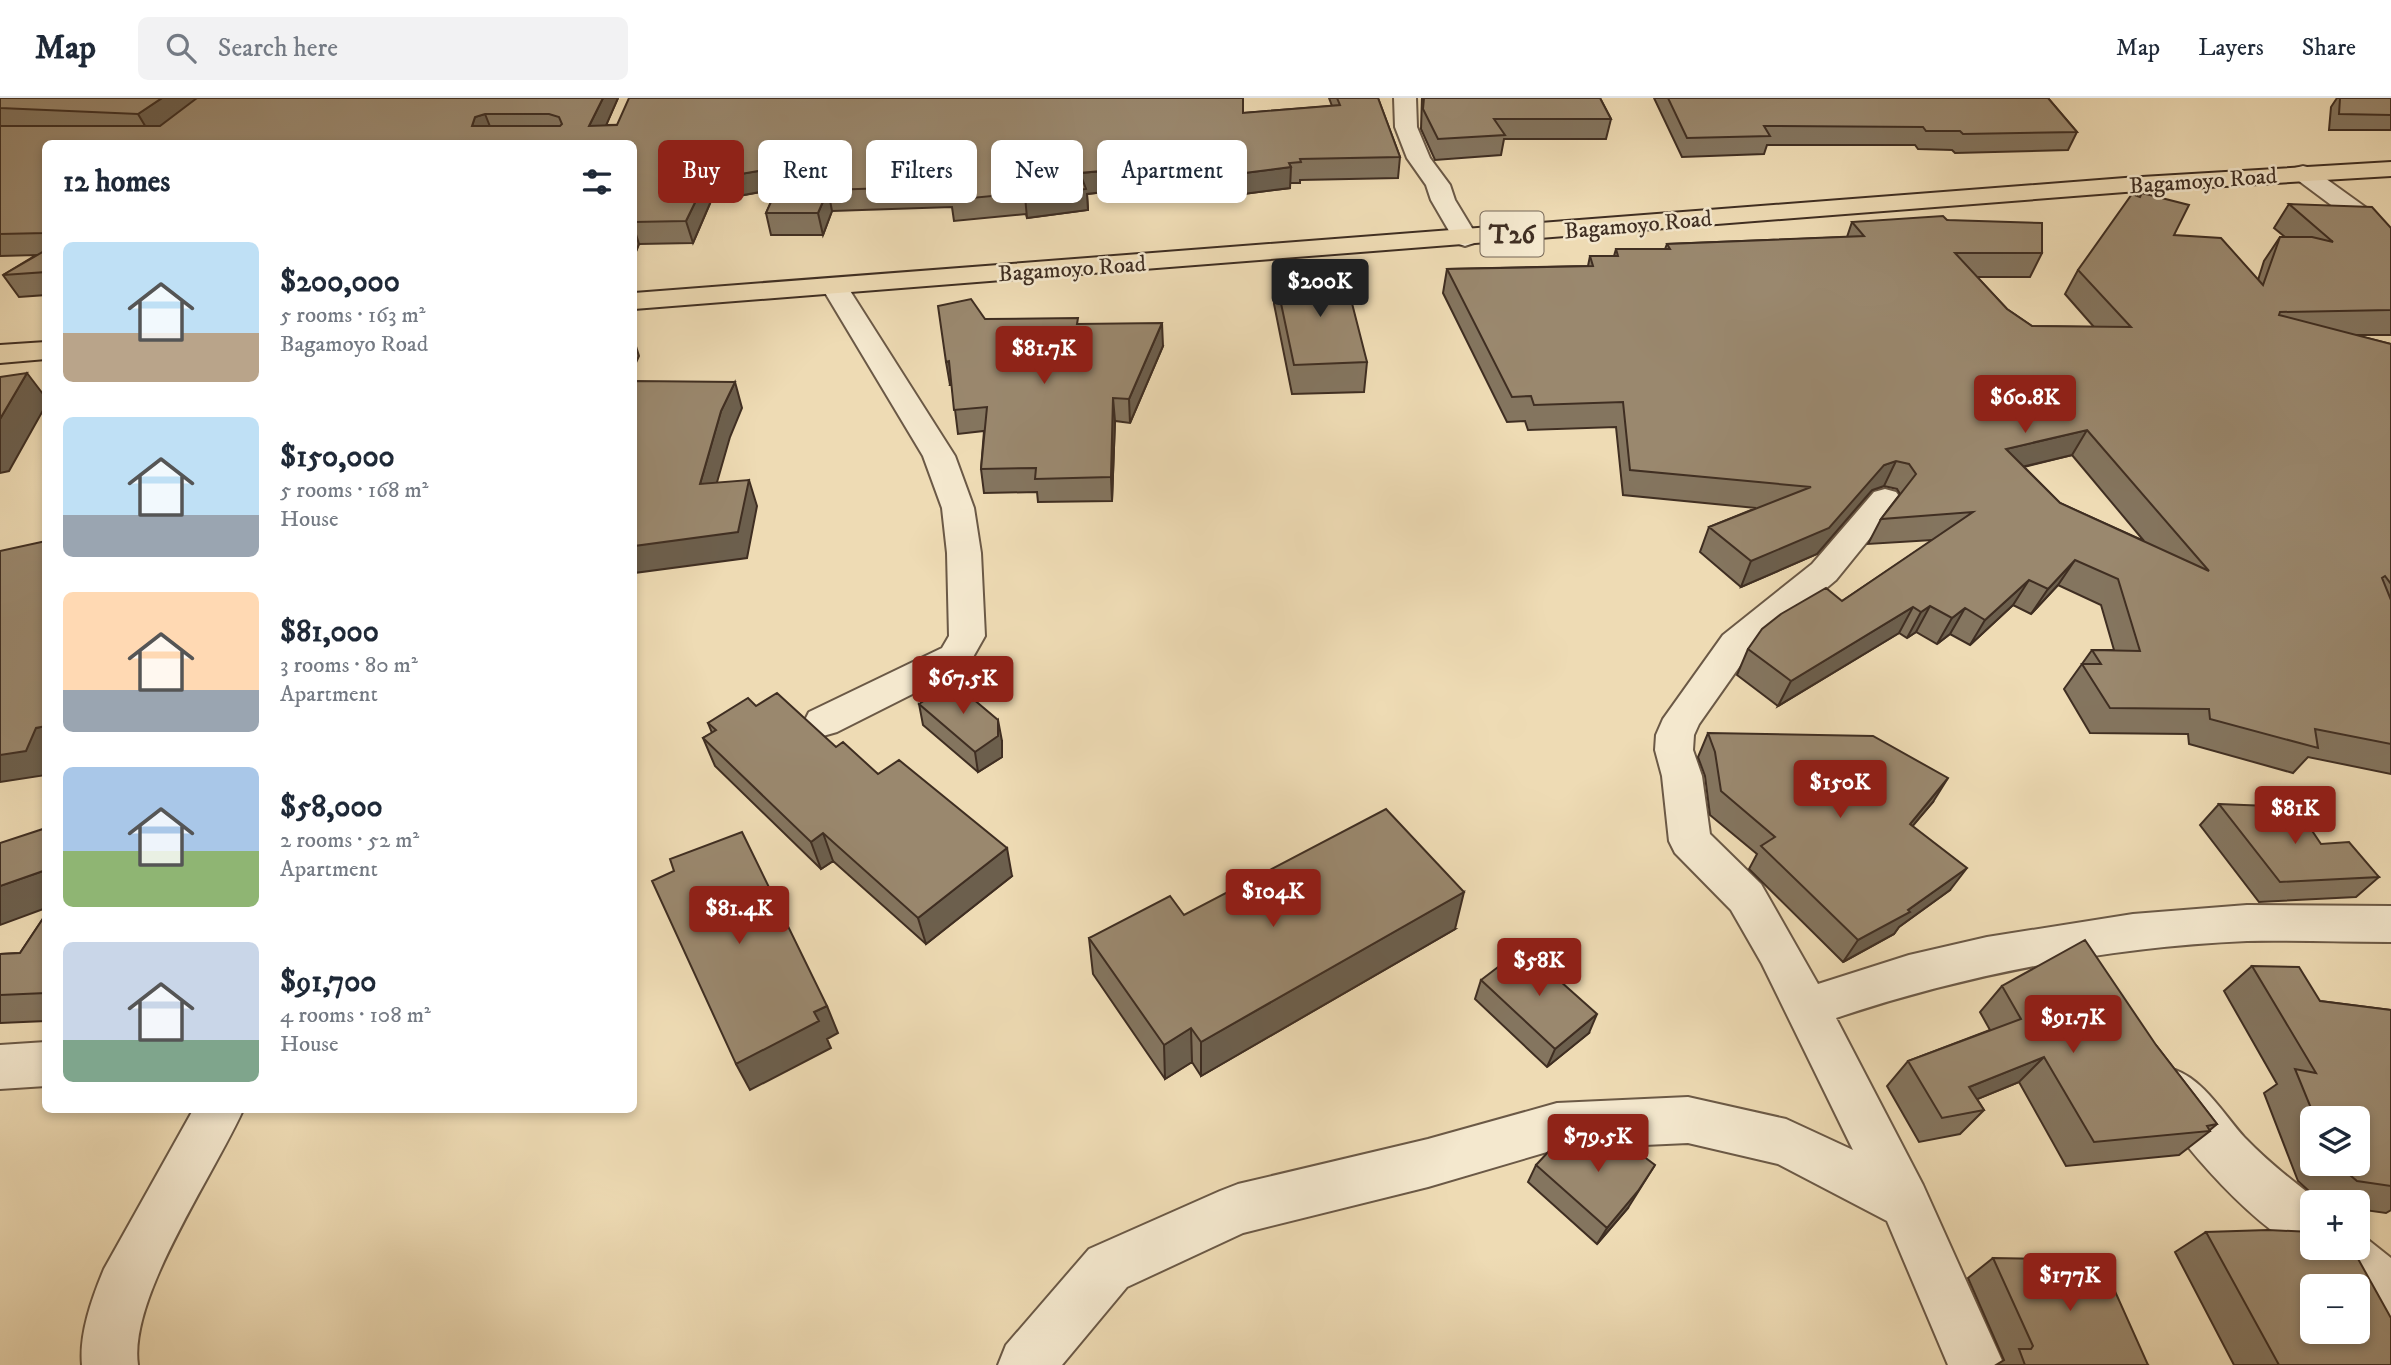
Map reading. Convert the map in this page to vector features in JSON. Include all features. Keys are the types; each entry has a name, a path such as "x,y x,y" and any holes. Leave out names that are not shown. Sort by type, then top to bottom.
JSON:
{"highway":[{"name":"Bagamoyo Road","path":"637,302 2126,185 2391,169"},
{"path":"0,354 42,350"}],"street":[{"path":"1405,98 1406,127 1419,158 1438,185 1443,200 1465,238"},
{"path":"2303,173 2359,214 2391,253"},
{"path":"822,722 955,657 967,636 964,553 958,508 939,456 834,286"},
{"path":"1885,499 1824,572 1736,644 1682,719 1675,735 1674,750 1682,776 1690,841 1745,897 1779,951 1905,1203 1976,1365"},
{"path":"1808,1007 1909,974 1987,956 2085,960 2133,933 2246,923 2391,924"},
{"path":"2149,1061 2245,1172 2300,1219"},
{"path":"0,1067 42,1064"},
{"path":"110,1365 108,1349 123,1288 217,1113"},
{"path":"1026,1365 1108,1268 1238,1209 1428,1163 1557,1126 1688,1120 1786,1142 1905,1203"},
{"path":"2352,1260 2391,1292"}],"building":[{"path":"0,98 162,98 138,114 0,108"},
{"path":"197,98 603,98 589,126 617,125 629,98 1243,98 1243,113 1340,105 1337,98 1378,98 1400,157 1300,159 1301,162 1289,163 1291,167 1247,173 1247,140 1097,140 1097,172 1083,173 1083,140 991,140 991,196 977,198 977,140 866,140 866,189 852,189 852,140 758,140 758,171 744,173 744,140 658,140 658,203 695,203 686,221 637,222 637,140 42,140 42,233 0,234 0,126 160,126","holes":["485,114 549,114 559,117 562,124 560,126 472,126 475,117"]},
{"path":"1424,98 1600,98 1611,119 1494,119 1505,135 1438,139 1423,109"},
{"path":"1668,98 2048,98 2077,132 1963,134 1960,131 1926,131 1923,127 1764,126 1770,136 1687,138"},
{"path":"2340,98 2391,98 2391,115 2339,114"},
{"path":"2142,193 2189,205 2174,235 2221,238 2263,285 2280,237 2312,237 2333,242 2289,204 2372,207 2391,228 2391,310 2280,312 2279,315 2391,344 2391,584 2385,576 2382,578 2391,600 2391,744 2315,729 2318,748 2210,719 2209,709 2110,708 2082,664 2101,664 2092,650 2140,651 2118,579 2075,560 2048,589 2029,580 1985,620 1965,608 1952,618 1930,606 1921,612 1913,607 1791,681 1748,649 1762,629 1781,614 1826,588 1842,601 1973,512 1881,519 1916,474 1909,464 1896,461 1884,465 1829,528 1751,561 1709,527 1811,487 1630,470 1623,402 1534,405 1531,396 1512,397 1447,269 1593,266 1590,256 1618,256 1616,249 1670,249 1667,244 1864,236 1852,222 1943,216 1947,220 2042,223 2042,253 1955,253 2007,309 2032,326 2131,327 2078,270 2132,194 2140,197","holes":["2087,430 2209,571 2060,503 2006,449"]},
{"path":"770,203 822,203 818,213 766,213"},
{"path":"42,252 42,272 3,275"},
{"path":"1344,272 1367,362 1294,365 1275,275"},
{"path":"971,299 985,319 1078,318 1077,324 1162,323 1129,399 1113,398 1111,477 1035,479 1036,468 981,469 987,407 954,410 949,361 946,362 938,306"},
{"path":"27,373 0,419 0,377"},
{"path":"637,381 735,382 721,411 700,484 749,480 738,532 637,546"},
{"path":"42,542 42,727 36,728 26,751 0,755 0,551"},
{"path":"953,682 998,720 998,736 975,752 919,704"},
{"path":"777,693 836,747 843,742 878,774 899,760 1007,848 918,918 823,833 811,842 703,738 716,730 708,723 748,698 756,706"},
{"path":"1708,733 1873,736 1948,778 1910,824 1967,868 1908,910 1910,912 1858,940 1761,846 1775,837 1721,791 1715,752"},
{"path":"2219,804 2296,807 2321,844 2349,842 2379,877 2280,882"},
{"path":"1386,809 1464,892 1201,1042 1191,1028 1164,1045 1089,938 1170,896 1184,915"},
{"path":"42,829 42,871 0,886 0,843"},
{"path":"742,832 827,1006 814,1012 819,1021 736,1064 652,881 674,871 670,859"},
{"path":"42,920 42,993 0,995 0,954 20,953"},
{"path":"2085,940 2156,1045 2217,1124 2207,1126 2210,1131 2094,1142 2044,1057 1969,1087 1984,1110 1942,1118 1908,1061 2021,1019 2002,986"},
{"path":"1523,948 1597,1014 1555,1049 1481,980"},
{"path":"2252,966 2299,967 2320,1001 2391,1010 2391,1186 2357,1181 2351,1176 2370,1176 2370,1106 2310,1106 2295,1069 2316,1073"},
{"path":"1611,1132 1655,1165 1638,1191 1607,1228 1536,1165 1564,1135 1570,1134 1594,1154"},
{"path":"2300,1231 2300,1260 2359,1260 2366,1274 2300,1274 2300,1344 2370,1344 2370,1280 2391,1318 2391,1365 2279,1365 2206,1232"},
{"path":"1993,1258 2101,1260 2148,1365 2025,1365 2019,1349 2031,1349 2033,1346"}]}
